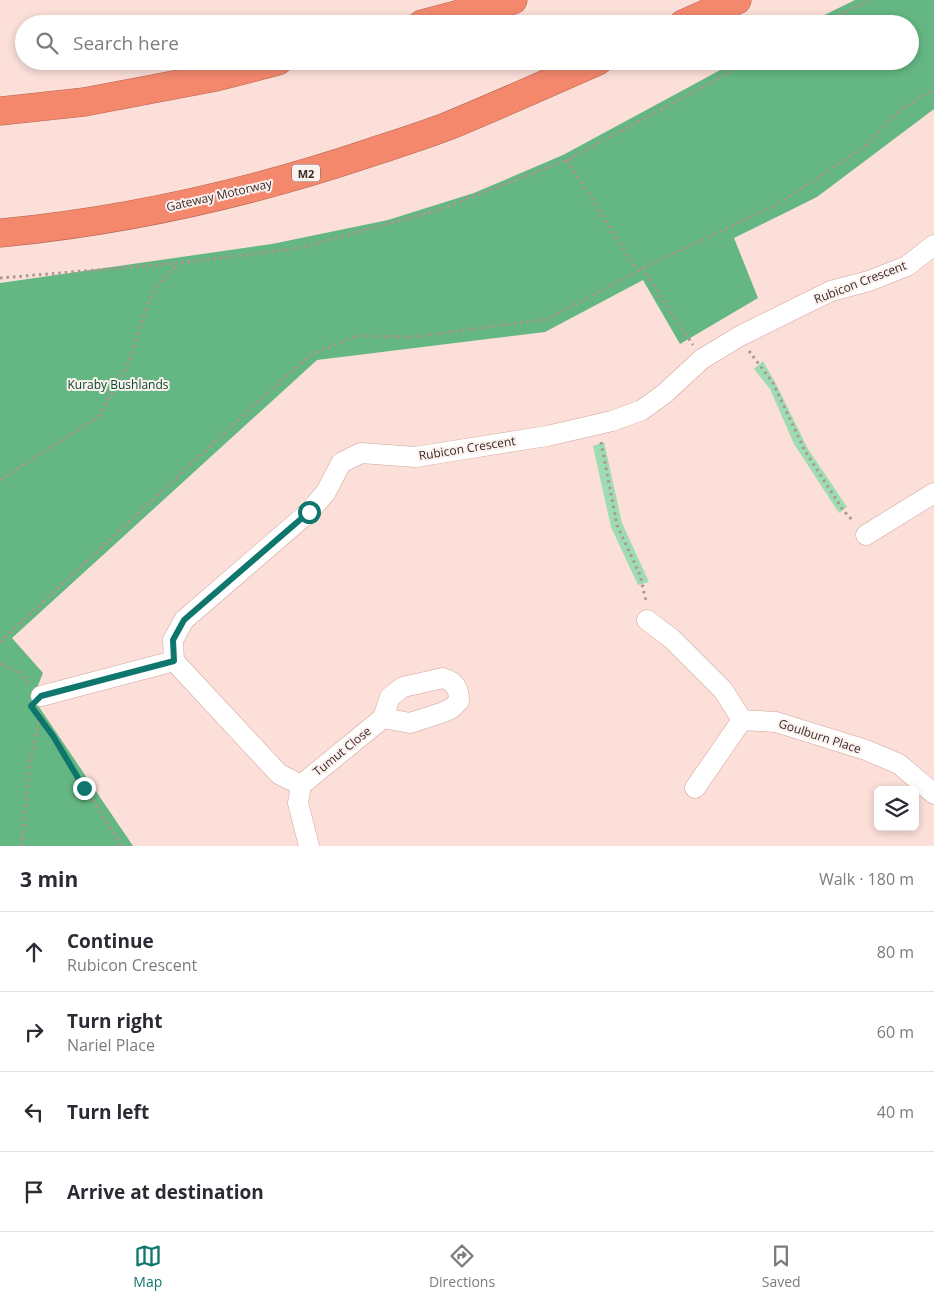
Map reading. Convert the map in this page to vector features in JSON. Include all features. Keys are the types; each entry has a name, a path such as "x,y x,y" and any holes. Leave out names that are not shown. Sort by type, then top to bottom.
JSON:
{"highway":[{"path":"456,15 513,0"},
{"path":"703,15 737,0"},
{"path":"0,111 84,102 216,77 243,70"},
{"name":"Gateway Motorway","path":"0,233 93,221 180,205 326,167 447,126 577,70"}],"street":[{"name":"Rubicon Crescent","path":"174,661 173,640 184,620 309,512 326,492 341,463 361,453 415,457 547,436 612,421 642,410 664,394 702,358 740,336 831,291 869,281 907,266 934,245"},
{"path":"866,535 934,493"},
{"path":"647,620 672,640 723,690 742,720 695,788"},
{"path":"41,696 174,661 279,774 301,785 298,803 309,846"},
{"name":"Tumut Close","path":"301,785 383,718"},
{"name":"Goulburn Place","path":"742,720 776,722 866,750 899,764 934,794"}],"path":[{"path":"840,15 870,0"},
{"path":"0,278 180,263 300,248 435,211 567,160 734,70"},
{"path":"0,642 310,355 356,336 414,337 548,319 637,270 776,204 864,147 899,111 934,89"},
{"path":"567,160 637,270"},
{"path":"0,480 99,416 130,361 145,311 156,286 180,263"},
{"path":"642,268 702,358"},
{"path":"740,336 773,384 805,451 843,510 866,535"},
{"path":"597,424 617,525 640,575 646,599 647,620"},
{"path":"0,664 19,672 26,682 41,696 31,706 53,736 122,846"},
{"path":"22,846 29,767 40,720"}],"green space":[{"name":"Kuraby Bushlands","path":"855,0 934,0 934,109 817,197 734,238 758,298 680,344 643,280 545,332 317,360 12,638 43,673 33,698 133,846 0,846 0,283 272,244 388,220 474,193 563,155 720,70 919,70 919,15 824,15"},
{"path":"763,361 808,449 847,507 839,513 794,444 770,389 754,369"},
{"path":"604,442 622,523 649,582 638,585 611,527 593,446"}],"route":[{"path":"84,788 53,736 31,706 41,696 174,661 173,640 184,620 309,512"}]}
